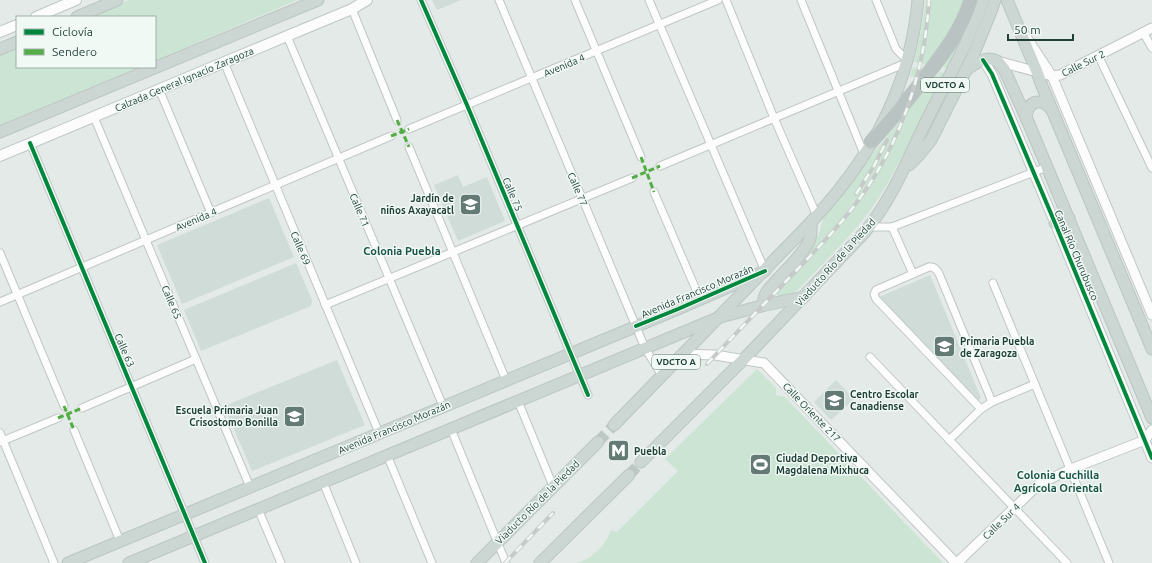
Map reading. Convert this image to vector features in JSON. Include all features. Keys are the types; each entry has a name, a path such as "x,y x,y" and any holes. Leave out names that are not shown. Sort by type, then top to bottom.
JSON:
{"highway":[{"path":"871,142 904,104 942,56 960,26 971,0"}],"main road":[{"path":"38,16 76,0"},
{"path":"79,16 117,0"},
{"name":"Calzada General Ignacio Zaragoza","path":"156,67 318,0"},
{"name":"Calzada General Ignacio Zaragoza","path":"0,156 352,9 367,0"},
{"name":"VDCTO A","path":"614,425 814,219 864,154 894,98 907,61 915,25 918,0"},
{"name":"Viaducto Río de la Piedad","path":"641,462 744,359 870,227 890,197 904,169 976,20 983,0"},
{"path":"904,169 919,155 931,140 966,70 995,0"},
{"path":"1007,0 1152,349"},
{"path":"0,32 16,25"},
{"path":"0,49 16,42"},
{"path":"966,70 982,60"},
{"name":"Calle Sur 2","path":"982,60 992,60 998,62"},
{"name":"Canal Río Churubusco","path":"998,62 1004,69 1026,118 1152,418"},
{"name":"Calzada General Ignacio Zaragoza","path":"0,132 154,68"},
{"path":"1026,118 1028,109 1035,102 1043,102 1051,108"},
{"path":"1055,223 1069,218"},
{"path":"765,305 764,296 768,290 802,252 809,241 814,219"},
{"name":"Avenida Francisco Morazán","path":"68,563 765,271"},
{"path":"129,563 720,317 765,305 804,297"},
{"name":"Viaducto Río de la Piedad","path":"477,563 598,442"},
{"path":"540,563 629,475"}],"street":[{"name":"Calle 75","path":"421,0 518,225 588,394"},
{"name":"Calle 77","path":"499,0 645,348 662,376"},
{"path":"575,0 641,157"},
{"path":"649,0 765,271"},
{"name":"Avenida 4","path":"409,129 718,0"},
{"path":"726,0 814,219"},
{"path":"801,0 864,154"},
{"path":"660,166 907,61 896,49 876,0"},
{"path":"352,9 397,120"},
{"path":"1016,20 1052,76 1152,315"},
{"path":"1148,30 1152,48"},
{"name":"Calle Sur 2","path":"998,62 1052,76 1060,75 1148,30"},
{"name":"Calle 71","path":"287,36 443,406"},
{"path":"1098,55 1152,168"},
{"name":"Canal Río Churubusco","path":"982,60 992,74 1034,172 1152,458"},
{"name":"Calle 69","path":"224,62 379,433"},
{"path":"159,89 211,213"},
{"name":"Calle 65","path":"94,117 250,487"},
{"name":"Avenida 4","path":"0,302 391,136"},
{"name":"Calle 63","path":"30,143 205,563"},
{"path":"409,147 506,380"},
{"path":"870,227 892,227 1047,167"},
{"path":"325,305 632,178"},
{"path":"654,192 700,299"},
{"path":"892,227 913,274"},
{"path":"0,253 64,406"},
{"path":"981,409 874,296 878,289 929,267 936,269 939,273 992,402"},
{"path":"993,283 1109,563"},
{"name":"Calle Oriente 217","path":"683,354 715,355 764,363 957,563"},
{"path":"870,356 1067,563"},
{"path":"82,408 196,359"},
{"path":"949,440 981,409 992,402 1035,384"},
{"path":"518,401 553,486"},
{"path":"2,442 58,418"},
{"path":"451,429 506,563"},
{"path":"74,430 120,541"},
{"path":"1145,440 1152,430"},
{"path":"0,433 2,442 54,563"},
{"name":"Calle Sur 4","path":"957,563 1039,484 1071,469 1145,440"},
{"path":"388,455 432,563"},
{"path":"323,482 356,563"},
{"path":"258,509 281,563"}],"shaded area":[{"path":"432,0 461,0 437,10"},
{"name":"Jardín de niños Axayacatl","path":"458,175 463,187 487,177 505,221 458,241 434,185"},
{"path":"269,198 294,257 182,304 157,245"},
{"path":"296,263 312,300 311,306 201,351 184,310"},
{"name":"Primaria Puebla de Zaragoza","path":"930,275 981,398 978,401 879,297"},
{"name":"Escuela Primaria Juan Crisostomo Bonilla","path":"337,360 365,425 252,471 224,406"},
{"name":"Centro Escolar Canadiense","path":"836,380 854,399 831,420 814,402"}],"green space":[{"path":"129,0 297,0 156,61 156,16 91,16"},
{"path":"926,0 967,0 960,17 929,63 925,64 914,62"},
{"path":"961,37 947,68 943,67"},
{"path":"16,48 16,68 138,68 0,125 0,55"},
{"path":"913,67 927,70 919,79 910,76"},
{"path":"940,72 944,73 896,168 878,199 850,235 798,290 787,296 780,297 774,292 774,290 812,247 819,234 823,219 866,162"},
{"name":"Ciudad Deportiva Magdalena Mixhuca","path":"757,369 776,388 776,395 786,398 943,563 577,563 583,561 598,551 611,530 617,532 678,471 665,459"}],"tunnel":[{"path":"598,442 614,425"},
{"path":"629,475 641,462"}],"railway":[{"path":"707,364 810,257 850,212 872,180 886,157 908,107 922,54 927,27 929,0"},
{"path":"856,194 874,166 887,140"},
{"path":"505,563 553,513"}],"marked path":[{"path":"397,120 409,147"},
{"path":"391,136 409,129"},
{"path":"641,157 654,192"},
{"path":"632,178 660,166"},
{"path":"64,406 74,430"},
{"path":"58,418 82,408"}],"cycle path":[{"path":"421,0 467,105 588,395"},
{"path":"983,60 992,74 1152,458"},
{"path":"30,143 205,563"},
{"path":"636,326 765,271"}],"place":[{"name":"Jardín de niños Axayacatl","path":"470,204"},
{"name":"Primaria Puebla de Zaragoza","path":"944,347"},
{"name":"Centro Escolar Canadiense","path":"834,400"},
{"name":"Escuela Primaria Juan Crisostomo Bonilla","path":"294,416"},
{"name":"Puebla","path":"619,451"},
{"name":"Ciudad Deportiva Magdalena Mixhuca","path":"760,464"}],"district":[{"name":"Colonia Puebla","path":"402,251"},
{"name":"Colonia Cuchilla Agrícola Oriental","path":"1058,481"}]}
